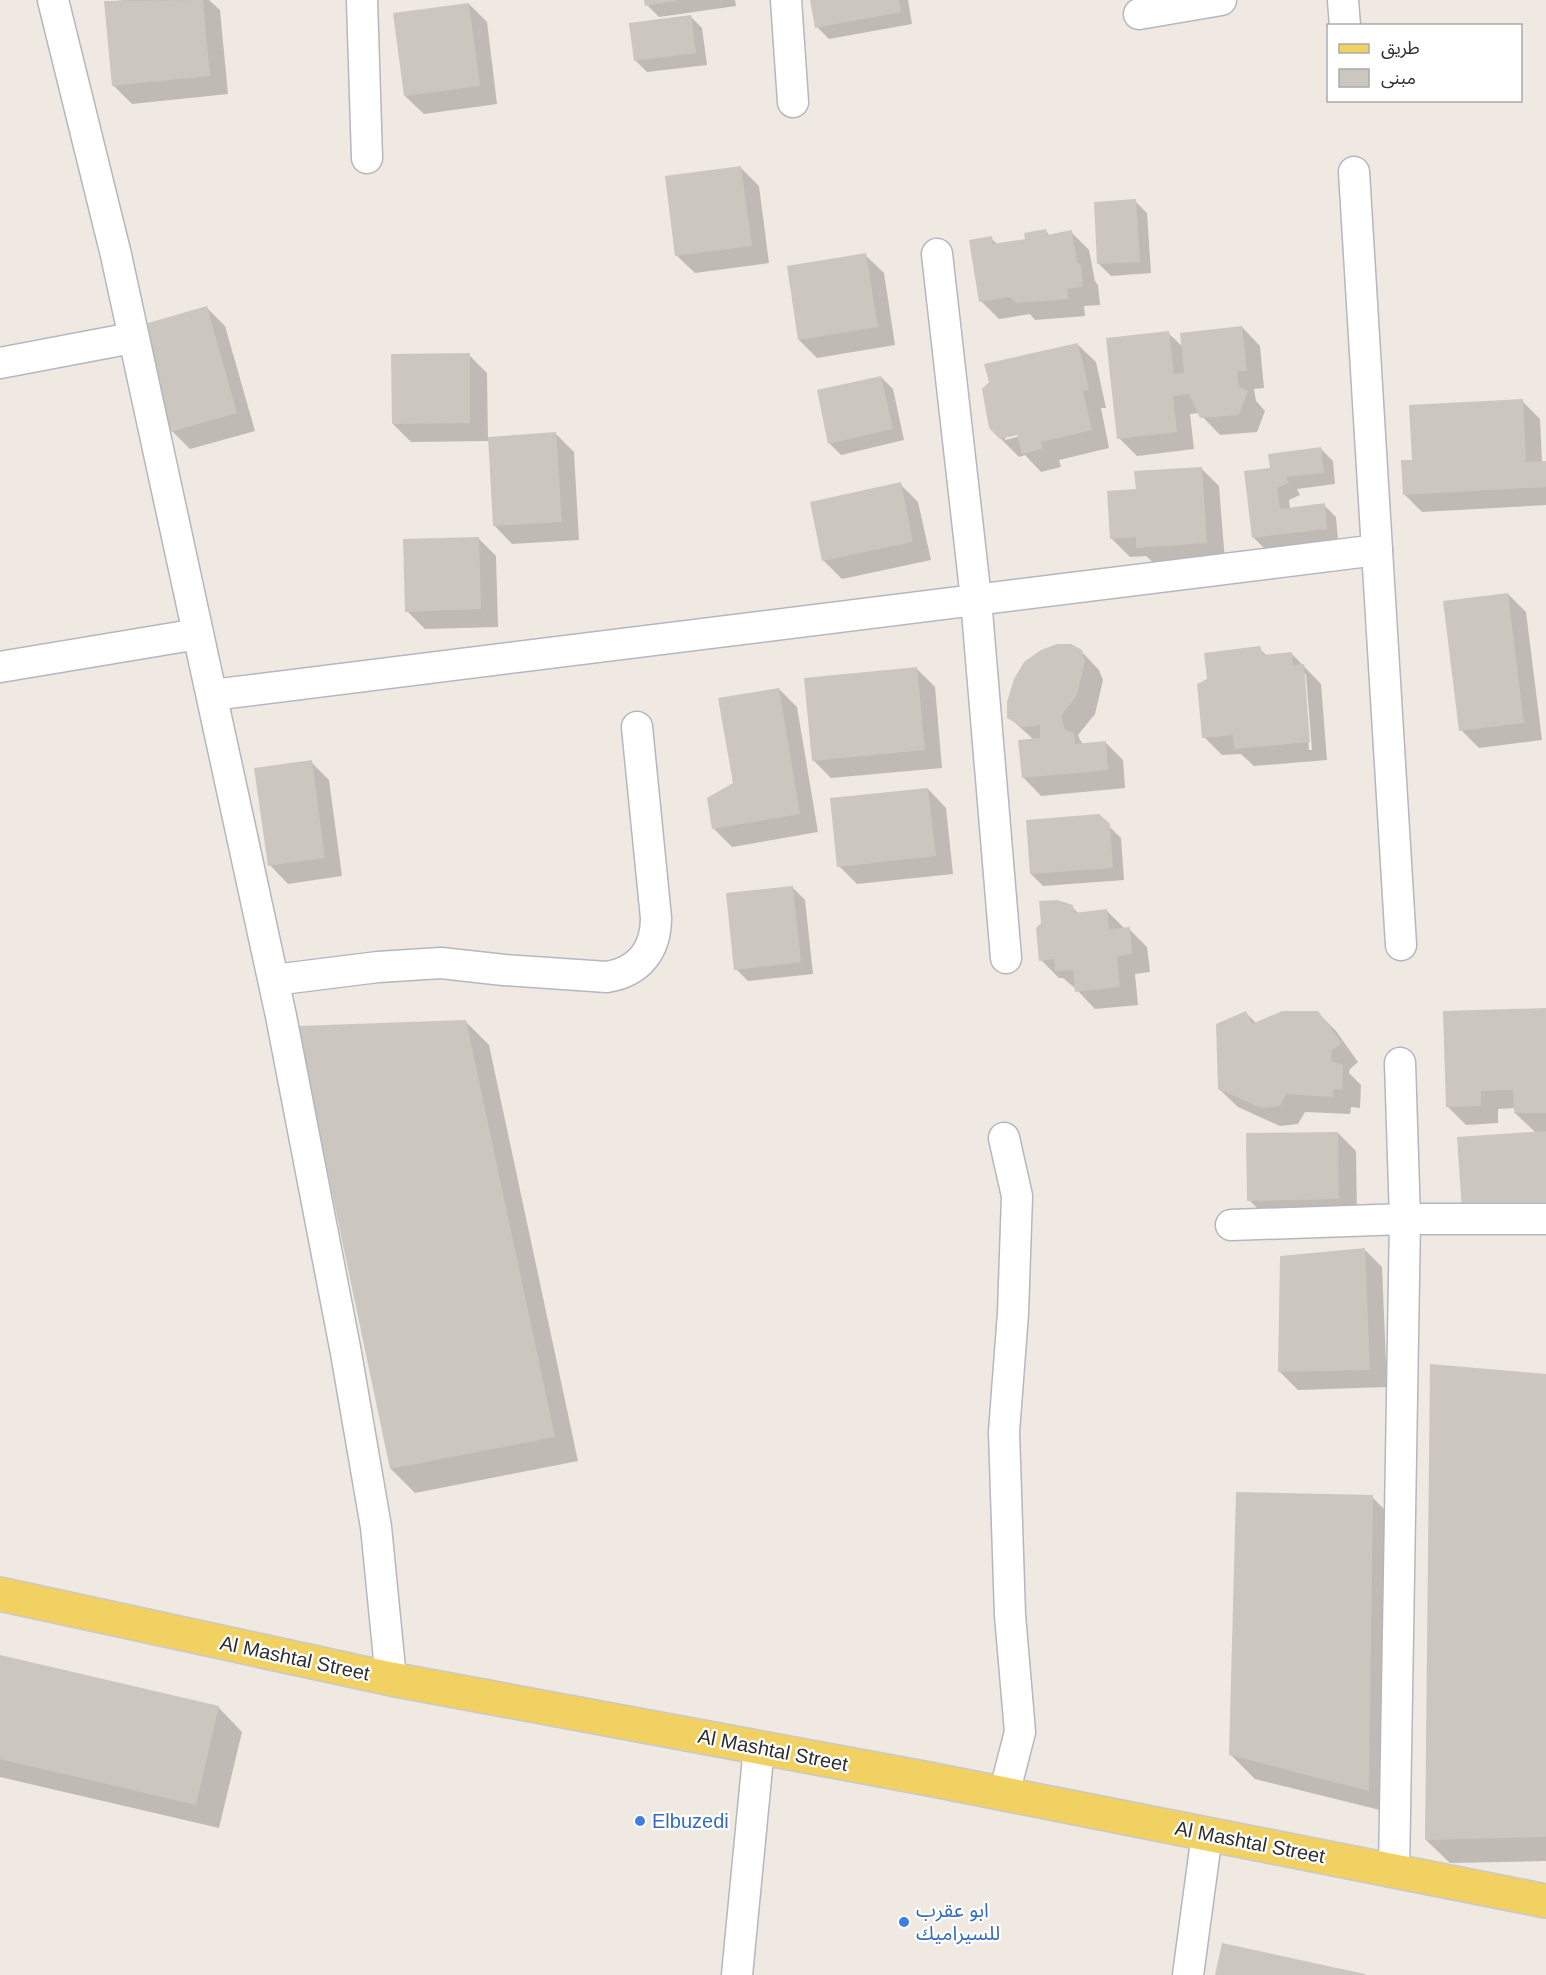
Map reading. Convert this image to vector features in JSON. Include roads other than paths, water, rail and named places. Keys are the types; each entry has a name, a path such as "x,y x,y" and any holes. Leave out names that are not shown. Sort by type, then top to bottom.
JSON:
{"main road":[{"name":"Al Mashtal Street","path":"0,1594 391,1679 1004,1794 1546,1901"}],"street":[{"path":"53,0 116,255 132,338 274,980 346,1353 376,1527 391,1679"},
{"path":"362,0 367,158"},
{"path":"786,0 793,102"},
{"path":"1138,14 1221,0"},
{"path":"1342,0 1345,24"},
{"path":"1354,172 1401,945"},
{"path":"937,254 976,599 1006,958"},
{"path":"0,363 132,338"},
{"path":"212,696 1377,550"},
{"path":"0,667 198,634"},
{"path":"274,980 378,967 441,963 607,977 620,975 633,966 644,957 656,935 637,727"},
{"path":"1394,1871 1405,1219 1400,1063"},
{"path":"1004,1138 1017,1196 1013,1313 1004,1432 1010,1615 1020,1732 1004,1794"},
{"path":"1231,1225 1405,1219 1546,1219"},
{"path":"737,1975 759,1747"},
{"path":"1188,1975 1207,1834"}],"place":[{"name":"Elbuzedi","path":"640,1821"},
{"name":"ابو عقرب للسيراميك","path":"904,1922"}]}
